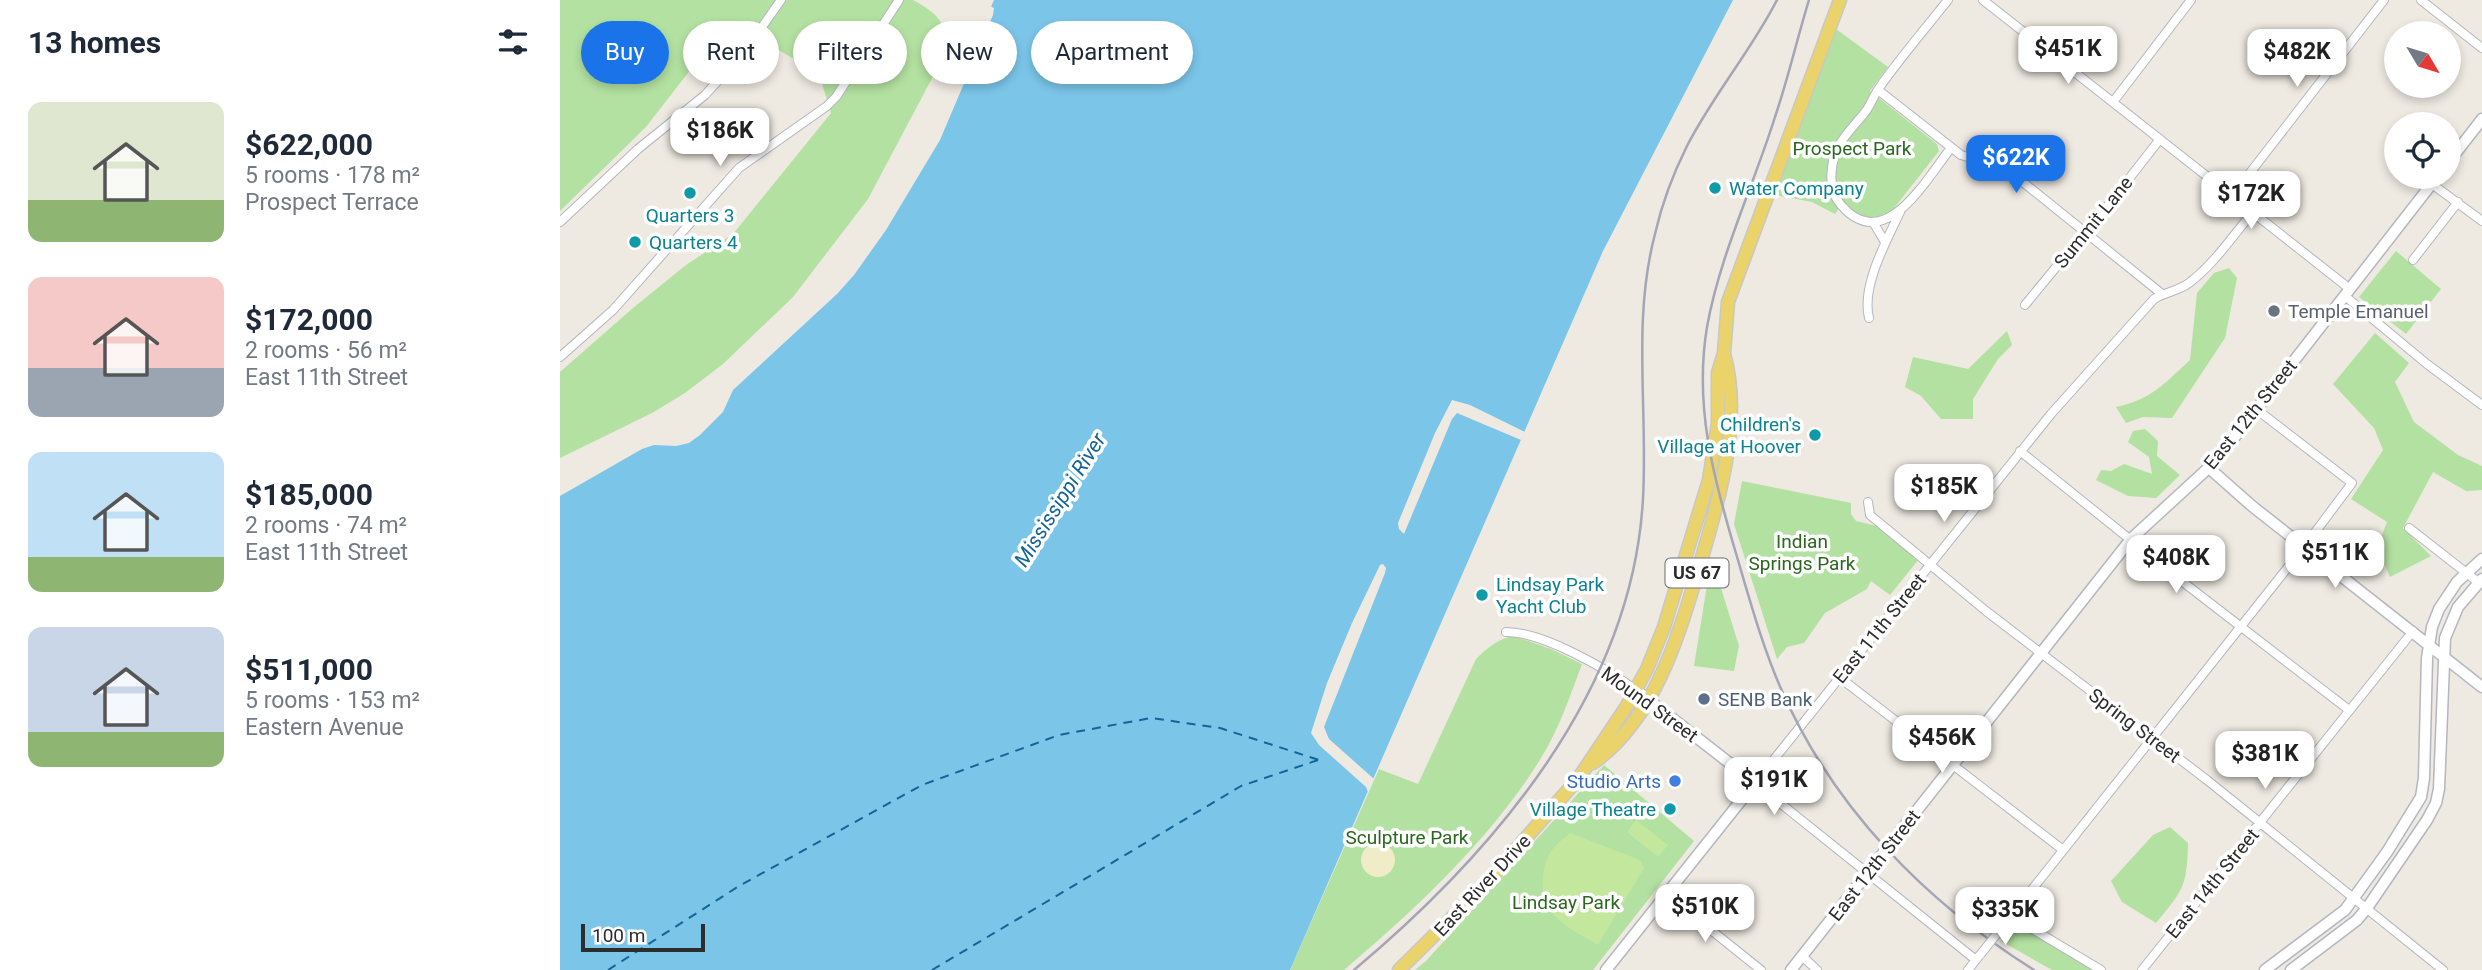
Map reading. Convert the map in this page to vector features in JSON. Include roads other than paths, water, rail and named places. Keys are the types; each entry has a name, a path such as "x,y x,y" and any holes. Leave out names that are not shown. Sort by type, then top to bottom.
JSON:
{"main road":[{"name":"East River Drive","path":"1590,765 1636,690 1664,626 1709,480 1718,423 1718,373 1724,353 1728,302 1840,0"},
{"name":"East River Drive","path":"1399,970 1480,890 1590,765 1614,745 1631,724 1662,671 1680,628 1717,509 1729,442 1729,371 1724,353"}],"street":[{"path":"560,222 638,149 712,88 745,51 781,0"},
{"path":"560,357 613,310 739,168 836,97 899,0"},
{"path":"1900,212 1885,220 1873,222 1857,219 1838,202 1831,177 1832,164 1843,139 1948,0"},
{"path":"1983,0 2232,196 2347,292 2427,364 2482,405"},
{"path":"1995,9 2003,0"},
{"path":"2113,102 2191,0"},
{"path":"2232,196 2384,0"},
{"path":"2421,0 2482,48"},
{"path":"1878,90 1961,155 1991,164 2019,179 2162,294 2177,291 2207,267 2252,213"},
{"path":"2461,146 2482,119"},
{"name":"Summit Lane","path":"2025,305 2160,139"},
{"path":"1870,318 1867,300 1885,242 1900,212 1951,148"},
{"name":"East 12th Street","path":"1791,970 2132,539 2209,468 2428,189"},
{"path":"2444,189 2482,221"},
{"path":"2413,260 2458,202"},
{"path":"1873,222 1885,242"},
{"name":"East 11th Street","path":"1606,970 2020,451 2154,299 2162,294"},
{"path":"1968,970 2352,483 2256,409"},
{"path":"2020,451 2349,710"},
{"path":"2209,468 2304,547 2482,687"},
{"name":"Spring Street","path":"1868,502 1870,515 1930,564 2041,654 2355,898 2442,970"},
{"path":"2291,970 2349,926 2367,908 2436,803 2443,656 2449,624 2458,607 2480,580 2409,528"},
{"path":"2265,970 2331,921 2355,898 2412,815 2421,797 2429,645 2439,609 2457,582 2482,559"},
{"name":"East 14th Street","path":"2142,970 2413,631"},
{"name":"Mound Street","path":"1506,632 1520,632 1601,666 1636,690 1978,957"},
{"path":"1839,677 2063,850"},
{"path":"1666,894 1762,970"},
{"path":"2009,918 2101,970"},
{"path":"1801,956 1817,970"}],"water":[{"name":"Mississippi River","path":"994,0 1733,0 1603,251 1290,970 560,970 560,491 649,442 686,441 720,412 733,384 852,271 930,150 958,84 1017,84 1017,21 985,21"}],"railway":[{"path":"1354,970 1406,924 1457,873 1505,819 1548,762 1584,701 1613,636 1633,569 1643,498 1642,332 1648,267 1658,222 1668,189 1687,146 1777,0"},
{"path":"1809,0 1780,103 1728,247 1707,327 1704,412 1713,467 1768,657 1803,734 1828,775 1856,813 1921,883 1956,914 2034,970"}],"place":[{"name":"Water Company","path":"1715,188"},
{"name":"Quarters 3","path":"690,193"},
{"name":"Quarters 4","path":"635,242"},
{"name":"Temple Emanuel","path":"2274,311"},
{"name":"Children's Village at Hoover","path":"1815,435"},
{"name":"Lindsay Park Yacht Club","path":"1482,595"},
{"name":"SENB Bank","path":"1704,699"},
{"name":"Studio Arts","path":"1675,781"},
{"name":"Village Theatre","path":"1670,809"}],"park label":[{"name":"Prospect Park","path":"1852,148"},
{"name":"Indian Springs Park","path":"1802,552"},
{"name":"Sculpture Park","path":"1407,837"},
{"name":"Lindsay Park","path":"1566,902"}]}
